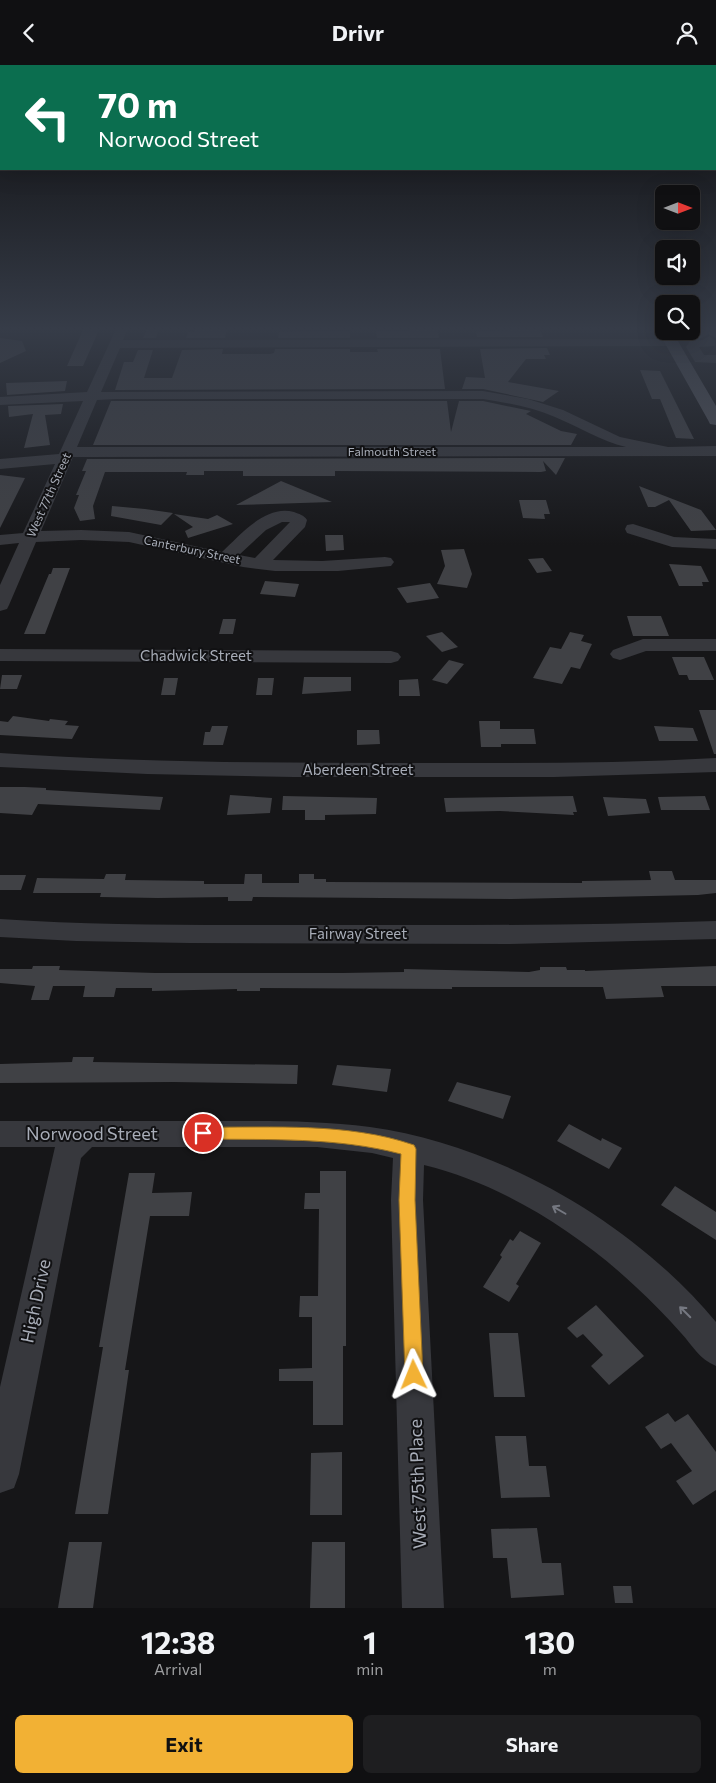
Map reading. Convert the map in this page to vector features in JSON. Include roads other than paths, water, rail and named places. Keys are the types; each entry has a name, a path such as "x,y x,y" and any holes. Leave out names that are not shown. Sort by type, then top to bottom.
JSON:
{"main road":[{"path":"705,401 716,420"}],"street":[{"name":"West 77th Street","path":"0,605 90,401"},
{"path":"520,401 545,408 616,440 668,451"},
{"path":"602,451 614,447 616,440"},
{"name":"Falmouth Street","path":"0,464 66,455 716,451"},
{"path":"226,557 268,520 288,517 299,521 297,527 258,564"},
{"path":"632,529 672,542 716,544"},
{"name":"Canterbury Street","path":"0,540 75,534 129,537 258,564 313,567 385,562"},
{"path":"620,654 643,645 716,645"},
{"name":"Chadwick Street","path":"0,655 391,657"},
{"name":"Aberdeen Street","path":"0,760 82,767 219,770 573,770 716,765"},
{"name":"Fairway Street","path":"0,928 129,933 331,934 590,933 716,930"},
{"name":"Norwood Street","path":"0,1134 317,1134 372,1140 444,1157 481,1170 522,1189 582,1224 647,1275 694,1322 716,1349"},
{"name":"High Drive","path":"0,1474 67,1153 84,1134"},
{"name":"West 75th Place","path":"409,1149 407,1200 423,1608"}]}
